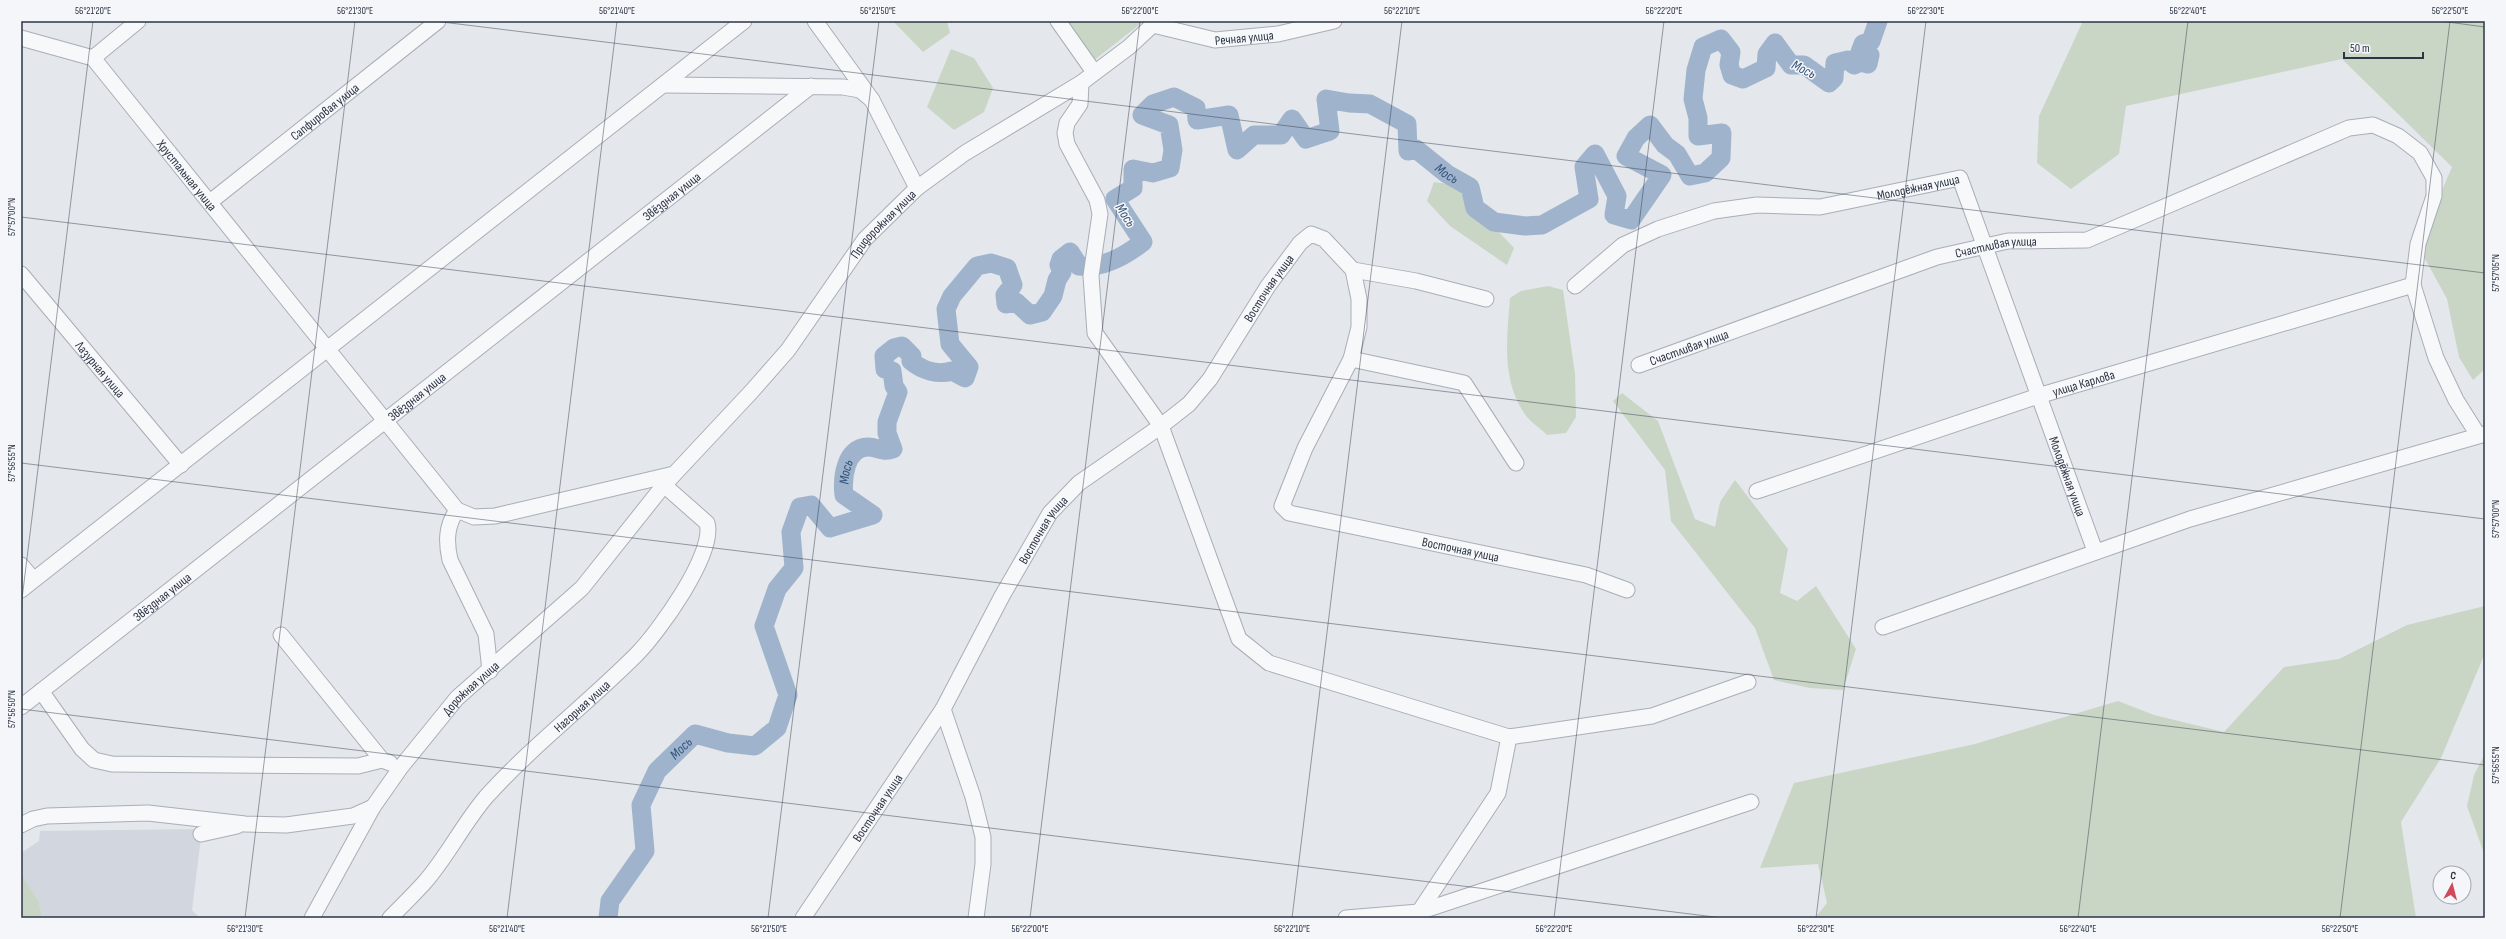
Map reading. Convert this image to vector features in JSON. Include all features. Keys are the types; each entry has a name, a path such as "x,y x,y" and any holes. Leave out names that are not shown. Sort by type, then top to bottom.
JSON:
{"street":[{"path":"21,38 93,58 138,21"},
{"name":"Сапфировая улица","path":"210,202 438,21"},
{"path":"21,590 33,579 327,350 744,21"},
{"path":"815,21 872,100 917,188"},
{"path":"1058,21 1094,72"},
{"name":"Речная улица","path":"1155,23 1216,40 1278,34 1334,21"},
{"name":"Придорожная улица","path":"664,486 788,350 864,239 917,188 964,153 1081,83 1129,47 1155,23"},
{"name":"Хрустальная улица","path":"93,58 457,510"},
{"path":"1081,83 1080,104 1067,123 1065,133 1067,144 1099,207 1100,214 1092,258 1091,276 1095,333 1161,426 1239,639 1269,663 1509,737 1652,716 1748,682"},
{"path":"663,84 811,86 860,90 872,100"},
{"name":"Звёздная улица","path":"21,707 811,86"},
{"name":"Счастливая улица","path":"1639,365 1937,257 2008,241 2087,240 2349,128 2374,125 2398,136 2420,153 2434,178 2434,196 2418,244 2413,285"},
{"name":"Молодёжная улица","path":"1574,286 1623,245 1658,229 1714,211 1757,205 1820,207 1960,178 1986,246 2038,396 2095,551"},
{"name":"Восточная улица","path":"803,918 942,710 1002,596 1050,513 1079,483 1161,426 1189,404 1210,379 1268,286 1300,243 1311,234 1324,239 1354,270 1360,299 1359,327 1351,359 1296,470 1282,506 1289,513 1586,575 1627,590"},
{"path":"1354,270 1416,280 1486,299"},
{"name":"Лазурная улица","path":"21,274 181,464"},
{"path":"1884,627 2190,518 2482,434 2456,400 2436,358 2413,285"},
{"name":"улица Карлова","path":"1757,491 2038,396 2413,285"},
{"path":"1351,359 1464,383 1516,463"},
{"path":"490,671 486,634 450,560 447,548 450,520 457,510 474,517 495,516 674,474"},
{"name":"Дорожная улица","path":"312,918 373,807 401,767 457,698 490,671 582,588 664,486"},
{"name":"Нагорная улица","path":"390,918 424,883 486,798 568,716 636,654 682,594 708,542 710,531 707,523 664,486"},
{"path":"21,565 33,579"},
{"path":"281,635 382,760 401,767"},
{"path":"41,691 82,749 94,760 112,764 358,766 382,760"},
{"path":"942,710 973,797 982,836 983,864 976,918"},
{"path":"1420,915 1498,793 1509,737"},
{"path":"1346,918 1420,915 1750,802"},
{"path":"21,825 33,819 48,816 148,814 245,824 286,825 353,816 373,807"},
{"path":"202,834 245,824"}],"shaded area":[{"path":"202,829 192,910 200,918 42,918 39,902 21,873 21,853 39,841 40,831"}],"green space":[{"path":"893,21 947,21 950,33 923,52"},
{"path":"1062,21 1144,21 1093,61"},
{"path":"2083,21 2485,21 2485,369 2473,380 2459,357 2447,299 2418,246 2452,167 2342,59 2126,106 2119,154 2071,189 2037,163 2039,116"},
{"path":"951,49 974,58 993,88 984,112 954,130 927,107"},
{"path":"1434,182 1454,185 1514,248 1507,265 1450,226 1427,201"},
{"path":"1548,286 1563,290 1575,374 1576,417 1566,433 1547,435 1526,416 1517,400 1509,372 1507,342 1510,298 1521,291"},
{"path":"1622,393 1658,421 1695,519 1715,527 1720,502 1735,480 1788,549 1780,593 1797,601 1816,586 1856,649 1843,690 1810,688 1774,680 1755,628 1671,521 1665,470 1613,401"},
{"path":"2485,606 2485,653 2441,758 2401,822 2416,918 1815,918 1827,903 1818,864 1760,868 1794,783 1975,744 2118,701 2154,715 2224,732 2284,667 2339,659 2407,625"},
{"path":"2485,754 2485,856 2467,806 2474,775"},
{"path":"21,873 39,902 42,918 21,918"}],"waterway":[{"name":"Мось","path":"608,918 610,901 645,851 641,805 657,771 695,734 728,743 755,746 777,728 788,695 764,626 777,589 794,568 791,532 800,507 811,505 830,528 873,515 844,495 844,481 850,458 854,452 860,448 871,447 883,450 893,449 887,433 887,422 898,392 894,386 892,371 885,369 884,356 894,348 902,346 912,356 911,361 920,367 926,370 941,373 952,371 965,378 969,367 950,344 946,309 952,296 977,266 991,263 1007,268 1013,285 1005,295 1006,304 1016,302 1030,315 1042,312 1053,296 1057,280 1062,272 1059,265 1061,259 1070,252 1079,266 1097,265 1121,257 1143,242 1115,199 1133,188 1133,169 1153,173 1170,168 1173,150 1169,125 1142,115 1153,104 1174,97 1196,108 1197,120 1229,115 1237,150 1254,135 1281,135 1292,119 1306,139 1330,131 1326,99 1349,103 1370,104 1407,124 1408,151 1416,149 1447,174 1470,187 1475,208 1494,222 1525,226 1542,225 1589,199 1584,167 1595,154 1617,196 1614,215 1631,220 1662,175 1626,156 1636,138 1650,125 1665,145 1677,154 1690,176 1705,173 1721,158 1722,133 1698,136 1698,118 1693,99 1696,70 1703,47 1721,39 1731,52 1729,65 1732,75 1743,79 1766,68 1767,54 1775,43 1791,65 1804,65 1829,83 1834,78 1835,63 1848,60 1854,65 1861,62 1868,64 1870,55 1860,52 1863,44 1871,41 1878,21"}]}
